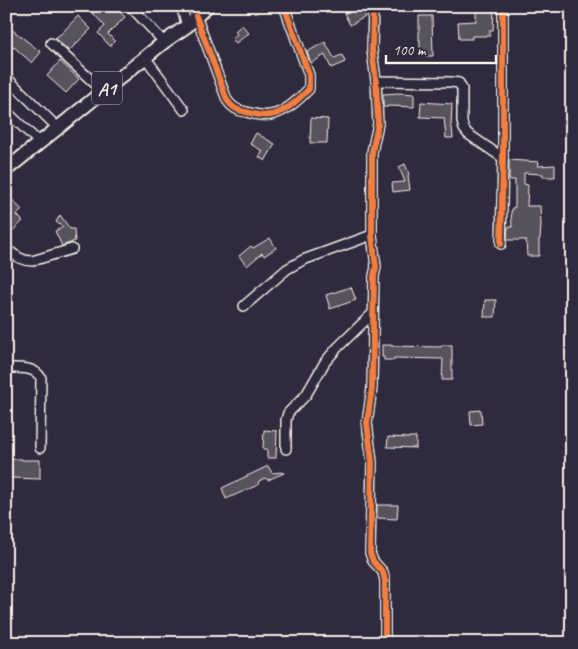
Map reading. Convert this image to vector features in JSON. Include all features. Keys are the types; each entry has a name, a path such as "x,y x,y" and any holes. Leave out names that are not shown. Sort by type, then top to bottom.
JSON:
{"highway":[{"name":"A1","path":"6,170 191,21 207,6"}],"street":[{"path":"130,6 164,42"},
{"path":"181,6 191,21 231,106 240,111 270,116 287,108 309,89 309,75 284,6"},
{"path":"373,6 372,50 378,124 372,152 372,235 376,267 374,276 372,388 367,423 372,462 370,553 372,562 382,572 385,581 385,643"},
{"path":"501,244 503,6"},
{"path":"51,43 103,91"},
{"path":"145,57 184,110"},
{"path":"6,77 58,128"},
{"path":"376,81 459,83 462,89 462,122 464,129 468,134 503,158"},
{"path":"6,111 40,143"},
{"path":"244,306 288,269 303,260 372,235"},
{"path":"6,249 20,259 32,261 72,249"},
{"path":"286,449 286,420 288,413 306,395 325,362 373,312"},
{"path":"6,368 27,369 34,372 40,378 40,448"}],"building":[{"path":"93,6 114,6 125,17 108,34 115,41 110,46 98,33 105,26 89,9"},
{"path":"355,6 359,6 365,17 350,25 344,13"},
{"path":"476,10 494,10 493,30 490,30 490,36 472,36 472,39 459,39 458,22 476,21"},
{"path":"78,16 91,29 69,51 55,38"},
{"path":"419,16 432,16 433,56 420,56"},
{"path":"6,25 41,52 32,63 14,47 10,51 6,48"},
{"path":"242,25 249,33 236,43 232,39 237,34 235,31"},
{"path":"325,42 334,58 342,55 345,62 331,68 325,55 311,63 307,52"},
{"path":"60,61 79,79 66,93 47,76"},
{"path":"383,94 414,94 414,107 383,107"},
{"path":"421,102 452,104 451,127 453,138 446,138 444,118 420,117"},
{"path":"311,118 328,119 327,143 310,143"},
{"path":"256,133 275,144 265,161 259,157 263,151 250,144"},
{"path":"509,160 539,162 538,166 555,165 555,177 543,177 543,174 524,173 524,184 528,185 527,206 540,206 539,256 527,256 526,240 507,240 508,227 512,227 511,211 515,207 515,180 509,180"},
{"path":"405,164 409,174 410,190 393,192 392,183 405,182 399,167"},
{"path":"10,197 22,210 17,215 23,221 6,237 6,201"},
{"path":"60,215 70,229 74,229 75,241 62,246 55,231 63,227 56,222"},
{"path":"270,238 276,248 264,256 262,253 247,266 239,256 251,246 253,248"},
{"path":"351,287 356,300 330,309 326,295"},
{"path":"485,300 496,300 495,317 484,317"},
{"path":"382,345 441,347 441,345 452,345 452,380 442,380 443,359 394,358 394,360 384,360 384,357 382,357"},
{"path":"481,410 482,424 471,425 470,411"},
{"path":"264,430 277,431 276,458 267,458 267,449 263,449"},
{"path":"388,437 416,437 416,448 387,447"},
{"path":"11,459 40,460 40,479 11,478"},
{"path":"268,466 272,473 284,473 268,480 265,478 259,481 258,485 226,499 222,488"},
{"path":"377,505 398,505 397,519 377,518"}],"cycle path":[{"path":"196,16 229,103 240,111 267,116 286,109 309,89 309,75 284,6"},
{"path":"373,6 372,50 378,124 372,152 372,235 376,267 374,276 372,388 367,423 372,462 370,553 373,561 383,572 385,581 385,643"},
{"path":"501,244 503,6"}]}
